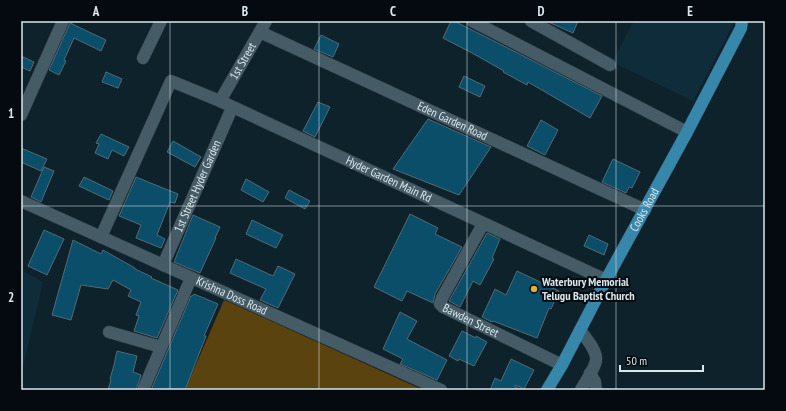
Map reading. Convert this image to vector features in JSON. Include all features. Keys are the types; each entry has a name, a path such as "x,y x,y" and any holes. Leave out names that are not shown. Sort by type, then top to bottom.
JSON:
{"main road":[{"name":"Cooks Road","path":"547,390 562,365 606,280 745,23"}],"street":[{"path":"21,115 63,21"},
{"path":"143,58 162,21"},
{"name":"1st Street","path":"220,102 266,21"},
{"path":"472,21 687,132"},
{"path":"531,21 610,66"},
{"name":"Eden Garden Road","path":"260,32 645,210"},
{"name":"Hyder Garden Main Rd","path":"101,237 171,81 220,102 606,280"},
{"name":"1st Street Hyder Garden","path":"163,265 232,108"},
{"name":"Krishna Doss Road","path":"21,201 441,390"},
{"name":"Bawden Street","path":"483,224 440,304 443,307 562,365"},
{"path":"143,390 191,278"},
{"path":"580,330 592,347 596,357 596,361 581,390"},
{"path":"109,332 161,347"},
{"path":"590,373 595,382 596,390"}],"shaded area":[{"path":"634,21 735,21 693,101 612,62"},
{"path":"21,270 43,282 21,376"},
{"path":"224,300 251,312 423,390 185,390"}],"building":[{"path":"451,21 454,21 602,96 590,118 528,82 527,85 443,38"},
{"path":"546,21 578,21 573,33"},
{"path":"70,23 106,40 101,51 74,38 64,60 66,61 59,75 49,70"},
{"path":"321,35 339,44 333,57 314,49"},
{"path":"21,56 34,62 30,71 21,67"},
{"path":"106,72 122,79 118,88 102,82"},
{"path":"464,76 485,86 480,97 459,87"},
{"path":"318,102 330,107 315,137 303,131"},
{"path":"428,119 491,147 459,195 393,169"},
{"path":"541,120 558,130 545,155 527,146"},
{"path":"101,134 129,147 124,156 112,150 108,159 95,153 99,144 96,143"},
{"path":"173,141 201,157 195,167 167,152"},
{"path":"21,148 47,159 41,171 21,162"},
{"path":"613,159 640,172 632,188 629,187 626,193 602,182"},
{"path":"44,167 54,171 41,202 31,197"},
{"path":"84,177 113,191 109,200 79,186"},
{"path":"136,177 178,194 175,203 170,202 157,235 165,239 161,248 136,238 141,225 119,216"},
{"path":"246,179 269,192 263,202 241,190"},
{"path":"289,190 310,201 305,209 285,198"},
{"path":"410,214 438,228 435,234 462,247 435,294 433,303 407,291 402,301 374,287"},
{"path":"193,215 220,227 200,273 174,262"},
{"path":"252,220 283,235 276,248 246,234"},
{"path":"44,230 64,239 47,275 28,266"},
{"path":"487,233 500,239 492,258 494,259 480,285 473,281 460,307 449,301"},
{"path":"589,235 608,244 604,255 584,246"},
{"path":"73,240 101,254 103,250 152,277 151,278 178,290 157,338 134,331 139,316 136,315 141,302 128,296 131,290 113,280 108,289 81,285 71,320 52,315"},
{"path":"236,259 273,276 278,266 295,274 278,308 260,300 266,289 230,273"},
{"path":"517,271 559,291 551,309 549,308 537,338 482,317 495,289 506,295"},
{"path":"194,294 218,304 204,336 206,336 185,390 151,390 191,296"},
{"path":"400,312 417,321 407,339 447,360 437,380 400,364 403,359 383,349"},
{"path":"462,331 487,342 474,366 459,359 458,361 449,356"},
{"path":"117,351 137,356 133,372 141,375 136,390 108,390"},
{"path":"511,359 534,370 524,389 515,385 515,387 523,390 490,390 495,378 501,381"}],"place":[{"name":"Waterbury Memorial Telugu Baptist Church","path":"534,289"}]}
